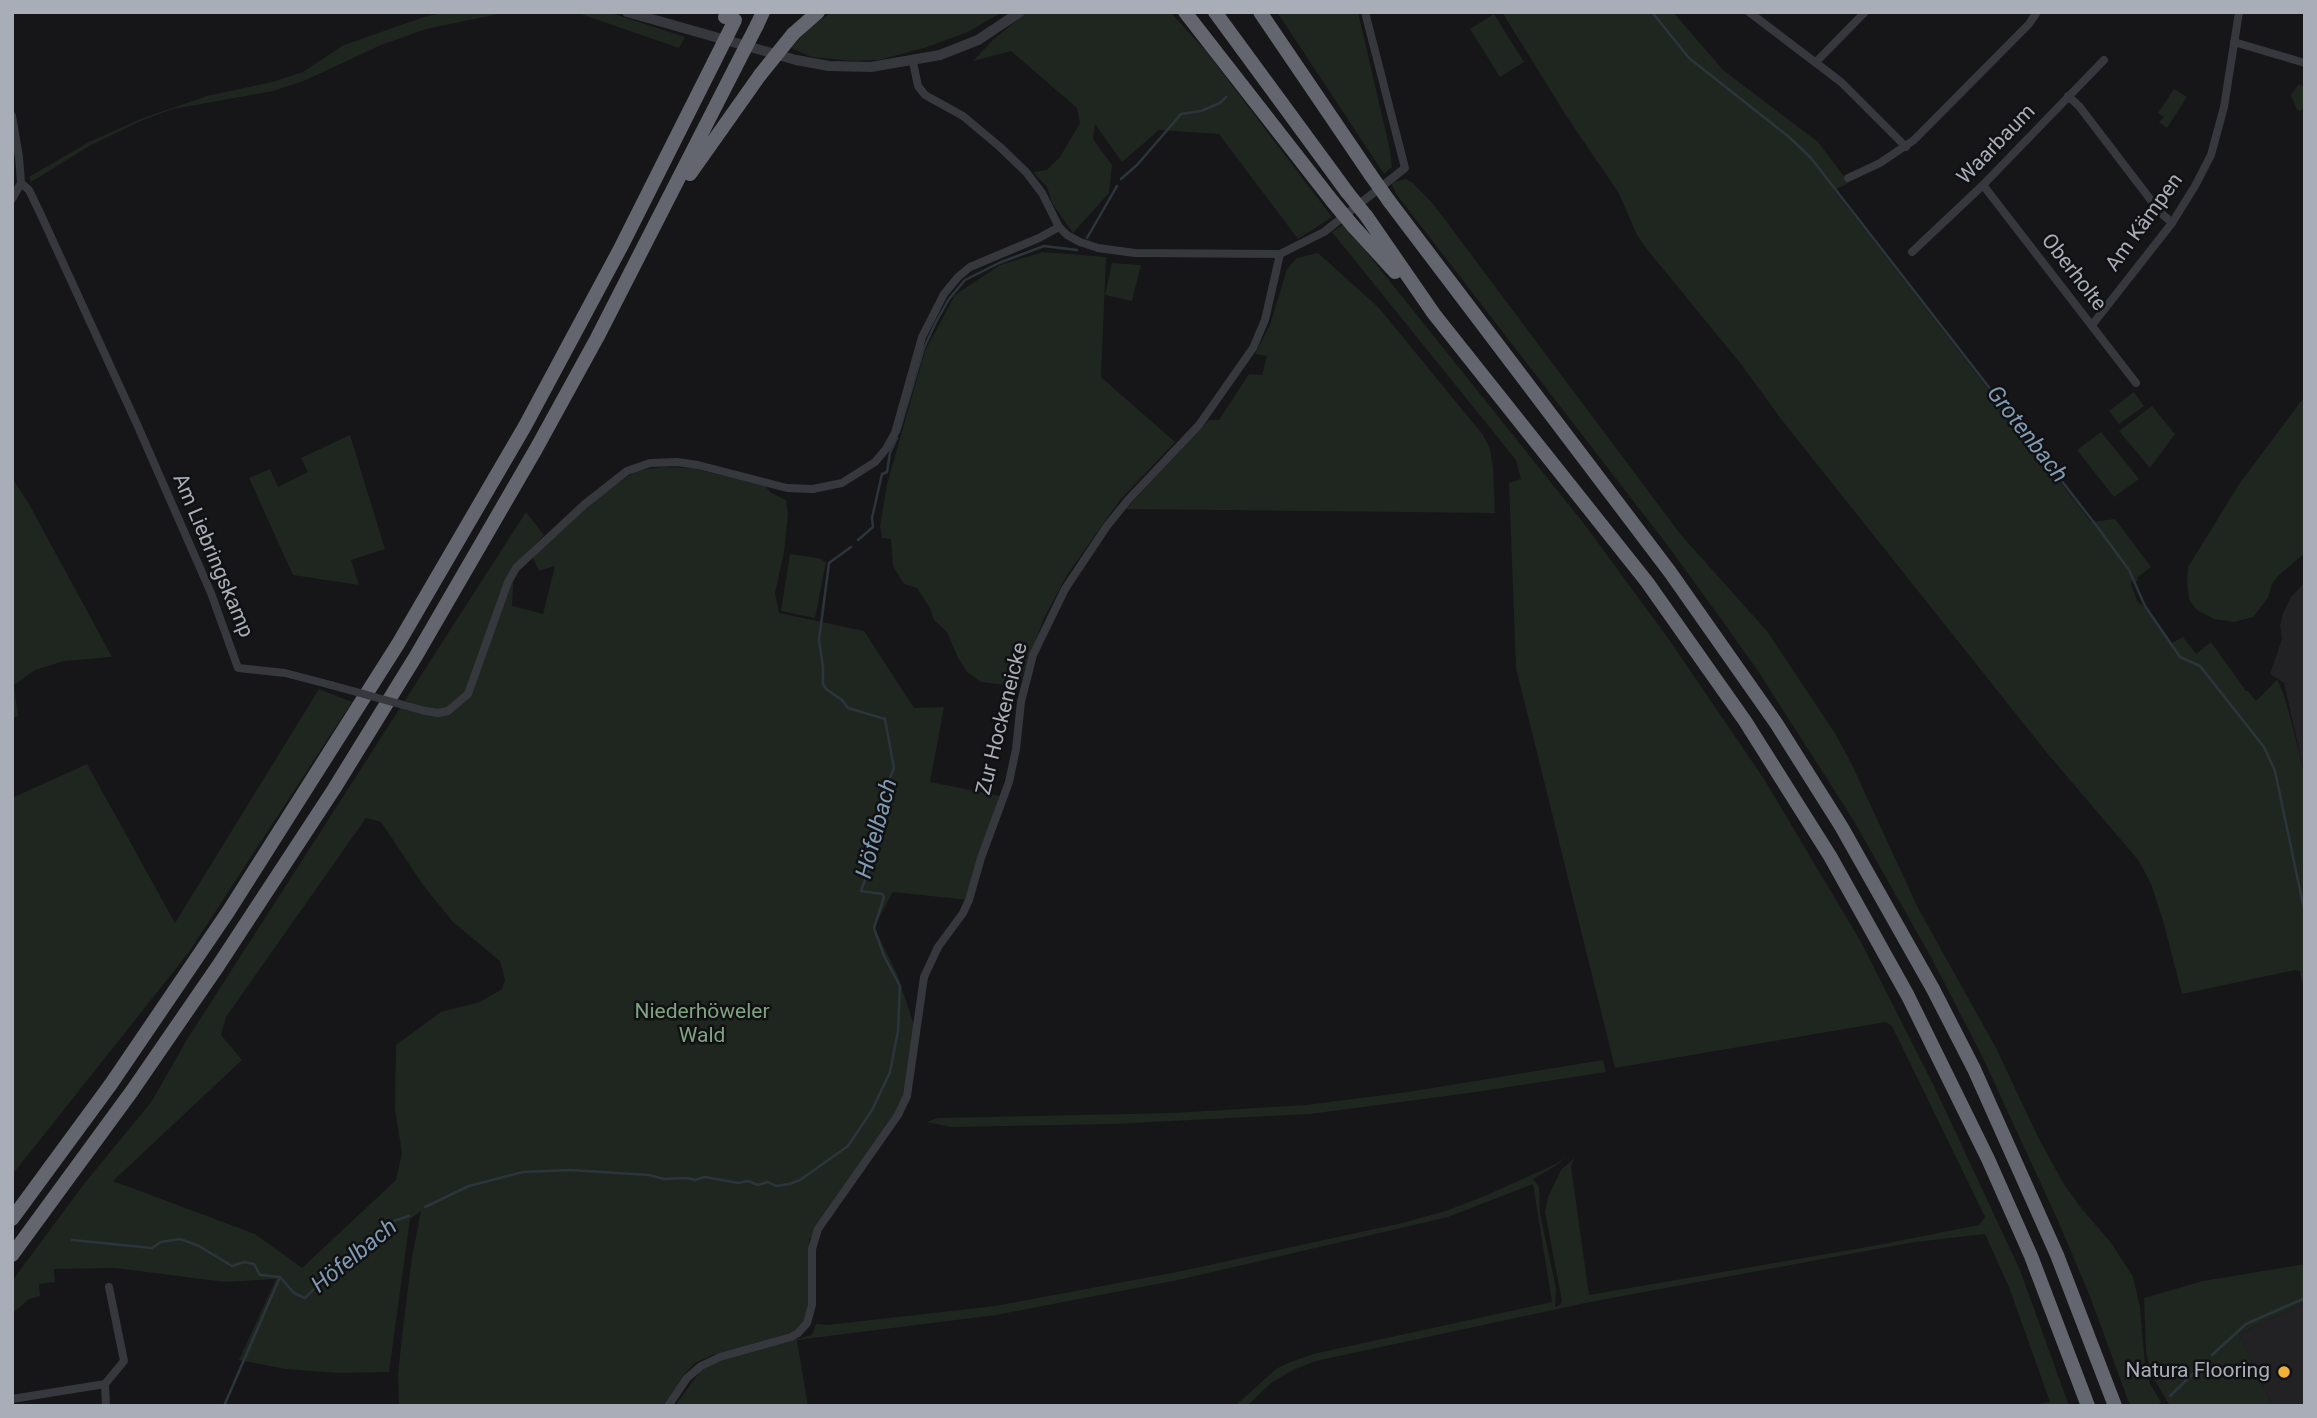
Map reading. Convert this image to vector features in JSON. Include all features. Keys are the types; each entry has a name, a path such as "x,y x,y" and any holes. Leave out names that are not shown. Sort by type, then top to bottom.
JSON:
{"highway":[{"path":"650,237 705,152 776,53 818,12"},
{"path":"1185,12 1333,202 1434,314"},
{"path":"1215,12 1367,217 1434,314 1640,573 1745,721 1830,856 1908,996 1989,1160 2031,1255 2088,1406"},
{"path":"1260,12 1389,201 1687,595 1776,723 1841,826 1933,989 1974,1069 2045,1227 2115,1406"},
{"path":"12,1219 111,1084 229,912 391,656 525,426 632,224 711,66 732,15"},
{"path":"12,1255 147,1070 334,789 468,568 561,405 650,237 760,19"}],"street":[{"path":"627,12 796,60 829,66 870,67 913,62 940,55 978,40 1020,12"},
{"path":"913,62 918,86 925,96 963,116 1017,163 1042,193 1059,227 1080,242 1115,252 1280,254 1324,232 1405,168 1365,12"},
{"path":"1749,12 1817,61 1856,95 1906,147"},
{"path":"1817,61 1865,12"},
{"path":"1848,178 1869,170 1906,147 2024,30 2037,12"},
{"name":"Am Kämpen","path":"2092,325 2172,223 2211,155 2224,107 2239,12"},
{"path":"2234,42 2305,62"},
{"name":"Waarbaum","path":"1912,252 1983,185 2104,60"},
{"path":"2068,96 2160,212 2172,223"},
{"path":"12,116 21,183 12,199"},
{"name":"Am Liebringskamp","path":"21,183 29,190 136,422 211,593 237,668 285,673 438,713 448,711 468,694 508,582 516,568 585,503 627,471 650,463 677,462 698,465 787,488 813,489 842,483 876,462 886,449 895,433 922,337 944,294 958,277 970,267 1039,239 1059,227"},
{"name":"Oberholte","path":"1983,185 2136,383"},
{"name":"Zur Hockeneicke","path":"668,1406 687,1378 704,1364 798,1334 807,1323 812,1305 811,1268 814,1239 818,1229 886,1134 907,1096 924,977 938,947 963,913 969,900 1009,782 1021,702 1033,655 1065,589 1107,526 1199,425 1254,348 1265,320 1280,254"},
{"path":"12,1399 105,1384 124,1362 109,1287"},
{"path":"105,1384 106,1406"}],"shaded area":[{"path":"2305,582 2305,776 2284,683 2270,674 2282,639 2280,626 2283,613 2291,597"},
{"name":"Natura Flooring","path":"2305,1302 2305,1406 2272,1406 2239,1334"}],"green space":[{"path":"446,12 508,12 426,29 381,45 306,80 273,91 173,109 91,145 31,182 29,177 89,142 143,118 207,96 272,82 303,72 344,45"},
{"path":"575,12 608,12 685,37 679,48"},
{"path":"832,12 1002,12 968,32 879,60 852,61 812,57 791,48 812,25"},
{"path":"1027,12 1170,12 1206,51 1332,217 1298,239 1219,134 1159,130 1122,162 1095,124 1093,139 1112,165 1109,193 1073,233 1052,203 1047,187 1033,172 1047,170 1060,157 1080,123 1077,108 1011,51 973,61 993,40"},
{"path":"1277,12 1358,12 1390,150 1392,167 1384,174"},
{"path":"1502,12 1673,12 1723,70 1818,142 1849,183 1834,190 2091,522 2115,519 2151,567 2138,577 2137,581 2131,581 2131,584 2137,601 2147,609 2170,644 2183,637 2196,654 2211,642 2256,701 2277,680 2283,692 2305,776 2305,994 2300,971 2295,970 2182,994 2164,924 2151,884 2139,861 2047,753 1781,419 1741,364 1650,253 1638,237 1618,192 1567,117"},
{"path":"1494,14 1524,62 1500,77 1470,29"},
{"path":"2299,84 2305,88 2305,108 2300,111 2297,110 2291,95"},
{"path":"2174,89 2187,97 2167,128 2159,122 2164,117 2158,113"},
{"path":"1406,179 1434,205 1681,535 1767,631 1836,735 1918,908 1996,1048 2039,1139 2065,1186 2112,1244 2133,1277 2140,1307 2145,1365 2150,1384 2161,1402 2157,1406 2130,1406 2091,1299 2059,1223 1983,1058 1932,959 1854,821 1758,671 1668,546 1397,195 1391,183"},
{"path":"1344,224 1585,525 1670,641 1764,779 1861,942 1934,1086 2020,1270 2069,1406 2027,1406 2050,1402 2009,1287 1985,1234 1915,1242 1590,1302 1316,1361 1271,1383 1247,1406 1235,1406 1276,1369 1313,1354 1552,1302 1533,1184 1448,1217 1178,1280 996,1315 797,1340 808,1406 675,1406 701,1370 725,1358 812,1335 816,1324 995,1306 1177,1272 1402,1223 1446,1211 1487,1195 1556,1164 1567,1156 1557,1165 1533,1179 1539,1187 1540,1214 1556,1288 1555,1307 1562,1301 1545,1212 1548,1197 1561,1170 1574,1158 1571,1167 1589,1295 1873,1246 1979,1225 1985,1217 1892,1026 1886,1022 1615,1068 1516,668 1509,483 1521,479 1516,460 1332,232"},
{"path":"1043,252 1106,257 1101,377 1175,442 1120,500 1067,575 1044,618 1020,682 1015,686 981,682 967,672 947,632 934,620 917,588 904,584 893,566 891,539 882,538 880,526 887,484 925,351 955,295 1000,265"},
{"path":"1318,253 1379,308 1483,435 1490,449 1493,468 1495,513 1126,509 1209,420 1219,420 1249,374 1262,375 1267,356 1255,354 1270,325 1287,269 1297,258"},
{"path":"1112,263 1141,265 1132,301 1105,295"},
{"path":"2134,392 2144,406 2119,424 2109,411"},
{"path":"2305,396 2305,553 2278,576 2272,584 2268,598 2253,617 2234,622 2214,619 2197,610 2189,600 2188,567 2240,483"},
{"path":"2152,406 2175,434 2150,468 2119,431"},
{"path":"2101,432 2139,479 2114,497 2077,450"},
{"path":"350,435 385,549 351,560 359,585 293,575 249,478 270,469 278,487 308,472 301,458"},
{"name":"Niederhöweler Wald","path":"663,467 692,468 765,486 771,493 786,500 788,514 784,552 775,593 779,613 864,631 914,708 944,707 930,782 1000,796 969,900 893,892 874,927 897,974 916,1031 907,1096 814,1239 809,1238 809,1307 804,1320 794,1331 779,1337 710,1356 695,1363 664,1406 399,1406 398,1374 403,1328 421,1211 410,1219 389,1372 339,1373 285,1369 239,1360 276,1279 225,1282 115,1268 54,1269 55,1282 39,1284 40,1296 29,1299 12,1314 12,1281 84,1184 152,1101 186,1041 526,512 544,535 514,566 512,606 543,614 555,566 539,571 533,558 554,535 599,497 636,471","holes":["366,818 381,822 423,885 453,922 500,961 505,980 502,989 480,1002 441,1012 396,1045 395,1109 402,1153 396,1180 302,1268 255,1234 113,1181 242,1060 221,1035 226,1017"]},
{"path":"12,478 29,504 112,657 64,661 35,670 14,685 18,716 12,718"},
{"path":"790,554 818,558 826,562 815,618 781,611"},
{"path":"319,689 352,702 189,952 12,1175 12,798 87,764 175,923"},
{"path":"1603,1060 1606,1072 1310,1114 1113,1124 951,1127 927,1122 938,1118 1173,1113 1306,1105 1408,1092"},
{"path":"2305,1264 2305,1302 2239,1334 2272,1406 2170,1406 2150,1372 2146,1351 2144,1298 2203,1281"}],"waterway":[{"name":"Grotenbach","path":"1652,12 1689,58 1789,137 1811,158 2099,529 2129,570 2145,606 2180,657 2200,666 2264,747 2275,771 2305,914"},
{"name":"Höfelbach","path":"1121,179 1137,165 1181,114 1201,111 1220,103 1226,97"},
{"name":"Höfelbach","path":"1087,238 1117,186"},
{"name":"Höfelbach","path":"899,432 924,348 949,299 965,280 999,263 1044,246 1077,250"},
{"name":"Höfelbach","path":"858,540 873,527 872,518 882,474 887,472 890,453 897,438"},
{"name":"Höfelbach","path":"425,1207 469,1186 523,1172 570,1170 649,1175 664,1179 695,1180 705,1177 738,1183 748,1181 758,1185 768,1182 776,1186 789,1184 800,1180 848,1146 872,1110 890,1072 898,1031 900,986 884,956 874,928 884,897 882,894 861,891 879,840 877,834 889,806 889,780 894,768 885,719 848,708 823,684 819,640 829,563 851,547"},
{"name":"Höfelbach","path":"72,1240 152,1248 161,1242 180,1239 199,1246 232,1266 244,1262 254,1264 260,1275 280,1277 294,1293 305,1298 382,1229 409,1216"},
{"path":"224,1406 280,1277"},
{"path":"2212,1355 2246,1324 2305,1298"},
{"path":"2170,1396 2206,1361"}],"place":[{"name":"Natura Flooring","path":"2284,1372"}]}
